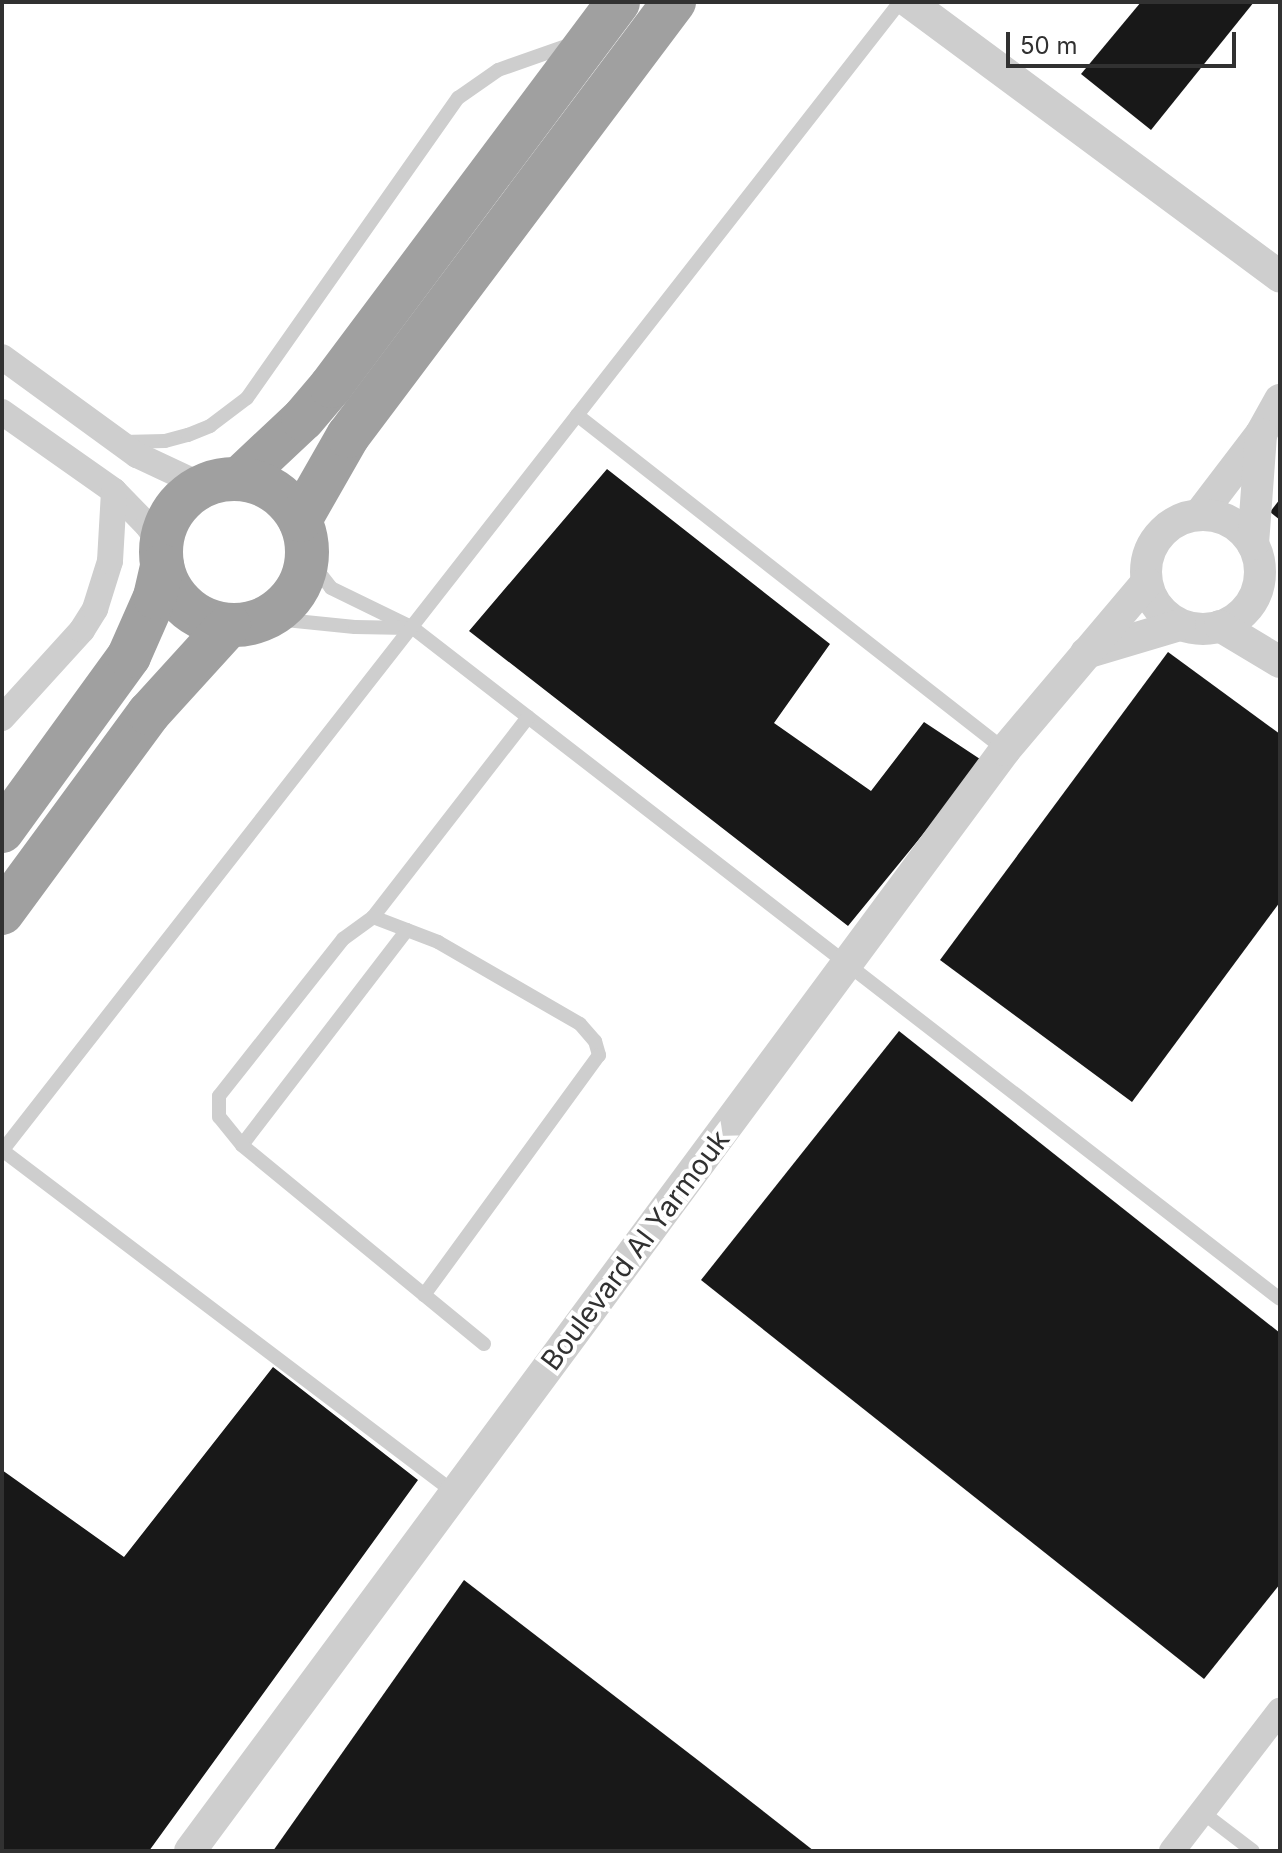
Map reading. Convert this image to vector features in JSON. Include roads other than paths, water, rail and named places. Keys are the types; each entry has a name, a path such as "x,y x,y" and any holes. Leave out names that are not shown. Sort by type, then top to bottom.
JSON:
{"highway":[{"path":"2,913 149,713 248,621 295,593 304,538 348,436 674,2"},
{"path":"2,831 129,656 151,607 174,511 221,483 282,440 331,386 608,16"},
{"path":"221,483 275,491 304,538"},
{"path":"162,557 169,584 193,613 248,621"}],"street":[{"path":"909,2 1280,277"},
{"path":"2,357 158,467 221,483"},
{"path":"1200,514 1261,434 1280,400"},
{"path":"2,412 114,491 141,517 162,557"},
{"path":"1261,434 1256,554 1259,583 1251,602 1238,617 1220,626 1200,629 1180,625 1164,615 1153,601 1146,583 1146,564 1151,546 1162,531 1180,519 1200,514 1221,517 1239,528 1256,554 1280,588"},
{"path":"2,718 82,630 95,609 110,561 114,491"},
{"name":"Boulevard Al Yarmouk","path":"190,1851 1005,750 1146,583"},
{"path":"1086,653 1180,625"},
{"path":"1220,626 1280,662"},
{"path":"1172,1851 1280,1711"}],"lane":[{"path":"455,1493 2,1150 900,2"},
{"path":"117,441 165,441 199,431 229,414 261,381 458,98 498,70 557,50 608,16"},
{"path":"577,415 1005,750"},
{"path":"304,538 331,588 413,628 1280,1299"},
{"path":"248,621 413,628"},
{"path":"484,1344 242,1145 219,1117 219,1096 343,939 373,917 528,717"},
{"path":"373,917 438,942 580,1024 595,1041 599,1055 424,1295"},
{"path":"242,1145 407,930"},
{"path":"1202,1812 1253,1851"}]}
